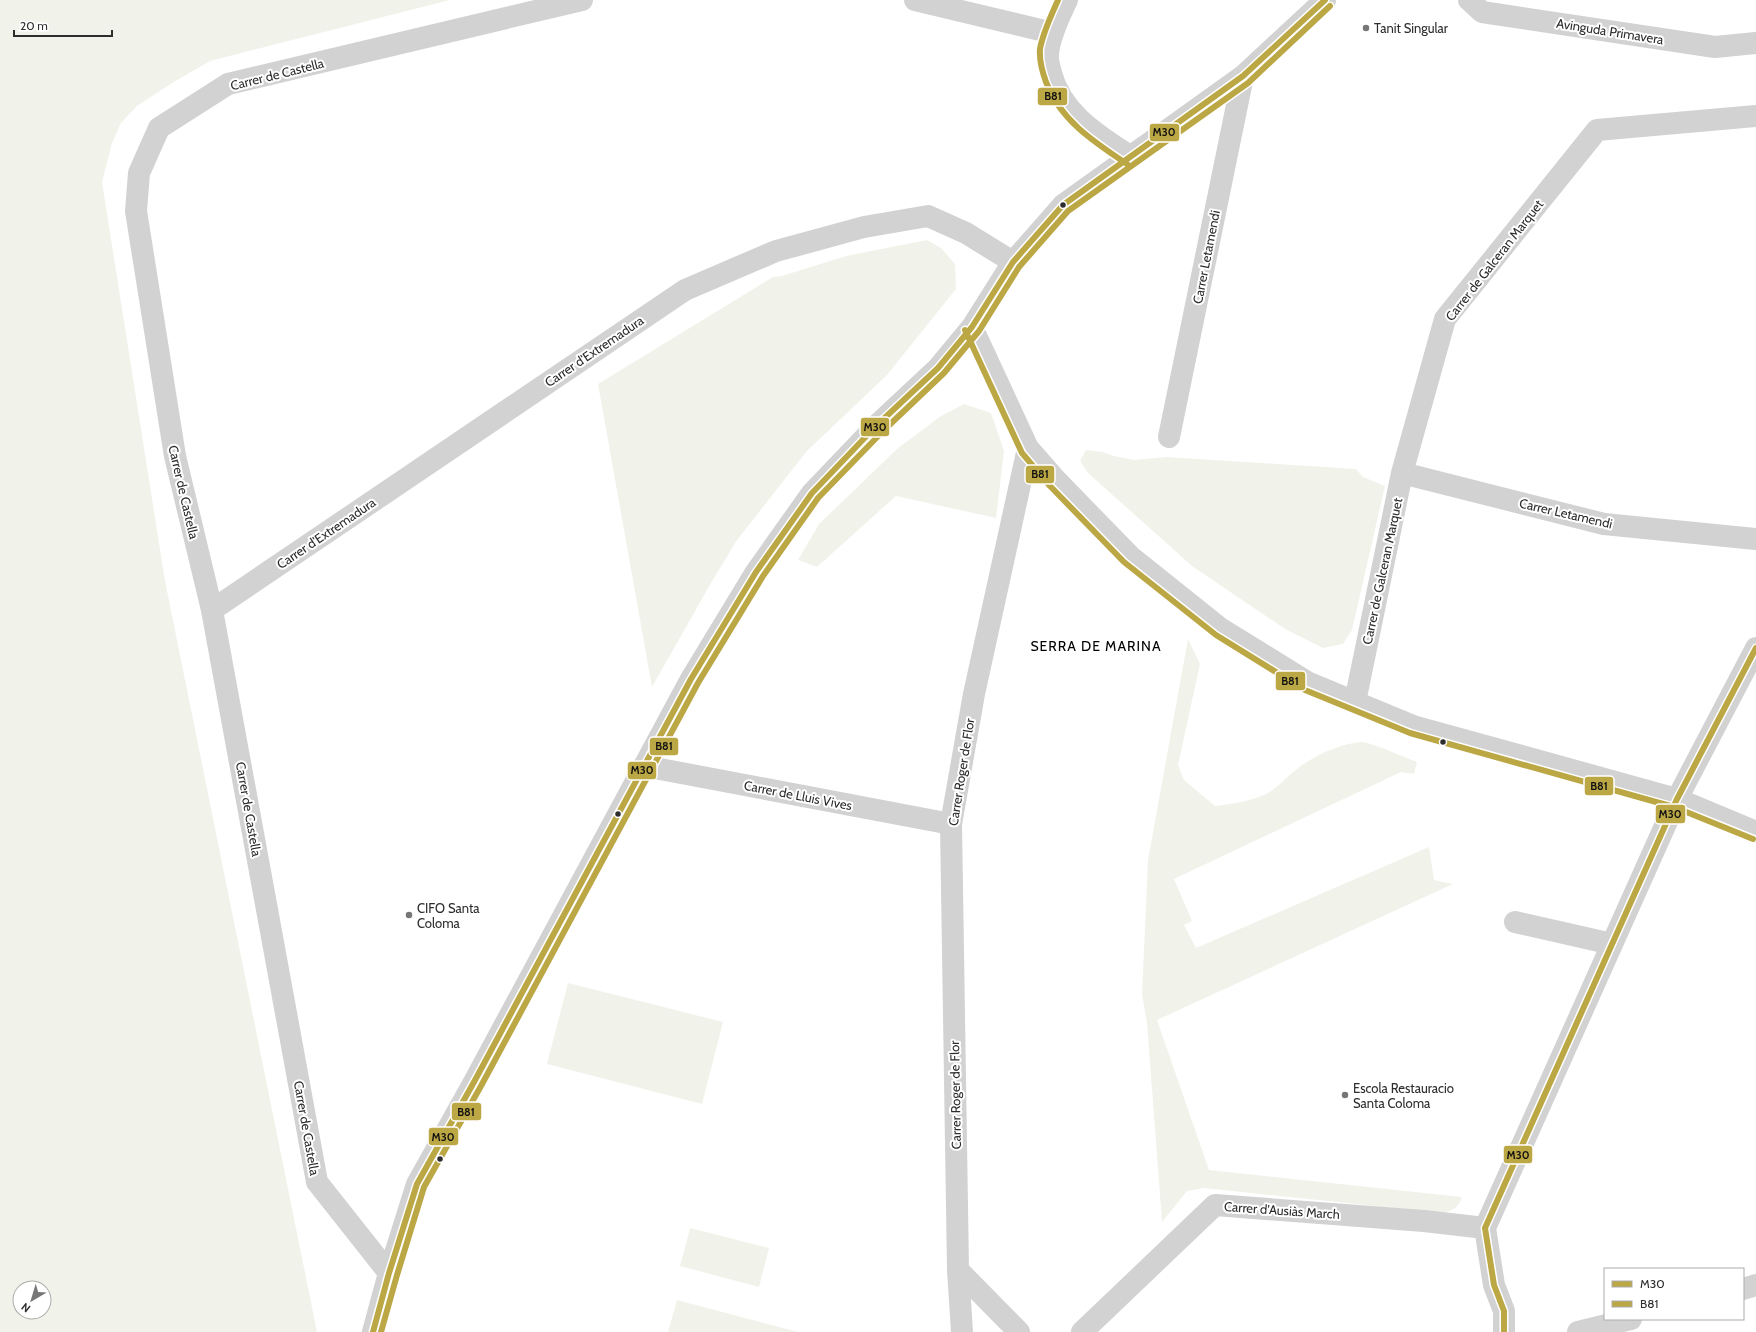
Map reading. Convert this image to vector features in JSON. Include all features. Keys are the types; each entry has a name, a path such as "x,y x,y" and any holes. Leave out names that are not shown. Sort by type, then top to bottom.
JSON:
{"street":[{"name":"Carrer de Castella","path":"389,1273 317,1182 212,610 175,456 136,211 139,173 159,128 228,84 582,0"},
{"path":"915,0 1053,33"},
{"path":"1067,0 1053,33 1048,57 1054,81 1062,100 1076,117 1102,138 1132,157"},
{"path":"373,1332 389,1273 417,1184 474,1082 691,679 756,572 812,493 877,425 938,368 972,327 1013,262 1063,205 1243,76 1325,0"},
{"name":"Avinguda Primavera","path":"1469,0 1482,12 1692,44 1715,47 1756,43"},
{"name":"Carrer Letamendi","path":"1169,437 1243,76"},
{"name":"Carrer de Galceran Marquet","path":"1355,702 1402,473 1445,319 1597,130 1756,116"},
{"name":"Carrer d'Extremadura","path":"212,610 684,290 776,251 864,228 928,216 966,233 1013,262"},
{"path":"972,327 1028,448 1056,480 1130,556 1220,628 1309,683 1413,726 1676,799 1756,832"},
{"name":"Carrer Roger de Flor","path":"962,1332 958,1270 951,824 974,694 1028,448"},
{"name":"Carrer Letamendi","path":"1402,473 1604,524 1756,539"},
{"path":"1504,1332 1504,1310 1494,1285 1485,1228 1676,799 1756,648"},
{"name":"Carrer de Lluis Vives","path":"644,766 951,824"},
{"path":"1515,922 1612,944"},
{"name":"Carrer d'Ausiàs March","path":"1082,1332 1215,1205 1424,1221 1485,1228"},
{"path":"958,1270 1019,1332"},
{"path":"1744,1289 1756,1285"},
{"path":"1578,1332 1627,1320"}],"shaded area":[{"path":"0,0 450,0 210,61 172,83 137,106 121,123 112,143 102,182 165,581 317,1332 0,1332"},
{"path":"927,240 941,248 955,264 956,289 887,375 807,451 737,540 652,687 598,384 773,277 782,276 846,256"},
{"path":"964,404 991,413 1004,451 996,518 896,496 817,567 798,560 819,524 897,449 941,416"},
{"path":"1086,450 1103,452 1134,460 1167,457 1356,469 1363,477 1385,486 1352,630 1343,644 1323,648 1285,629 1192,566 1088,473 1080,461"},
{"path":"1188,639 1200,664 1178,765 1184,780 1215,806 1248,800 1266,794 1311,759 1336,748 1354,743 1366,743 1417,762 1414,774 1401,772 1174,879 1192,921 1184,925 1196,948 1429,847 1434,880 1453,884 1157,1020 1209,1170 1462,1197 1459,1204 1452,1210 1442,1213 1204,1188 1187,1191 1162,1222 1147,1023 1142,994 1148,860"},
{"path":"568,983 723,1022 702,1104 547,1064"},
{"path":"690,1228 769,1248 759,1287 680,1266"},
{"path":"677,1300 798,1332 668,1332"}],"transit line":[{"name":"B81","path":"1058,0 1045,30 1040,49 1041,66 1046,82 1052,96 1069,119 1102,147 1127,164"},
{"name":"M30","path":"373,1332 389,1273 417,1184 474,1082 691,679 756,572 812,493 877,425 938,368 972,327 1013,262 1063,205 1243,76 1325,0"},
{"name":"B81","path":"381,1332 424,1187 481,1086 698,683 763,576 818,498 883,431 944,373 979,331 1019,267 1068,211 1248,83 1330,6"},
{"name":"B81","path":"965,330 1022,453 1050,486 1124,562 1216,635 1305,690 1410,733 1674,807 1753,839"},
{"name":"M30","path":"1504,1332 1504,1311 1494,1285 1485,1228 1677,799 1756,648"}],"place":[{"name":"Tanit Singular","path":"1366,28"},
{"name":"CIFO Santa Coloma","path":"409,915"},
{"name":"Escola Restauracio Santa Coloma","path":"1345,1095"}],"district":[{"name":"SERRA DE MARINA","path":"1096,646"}]}
